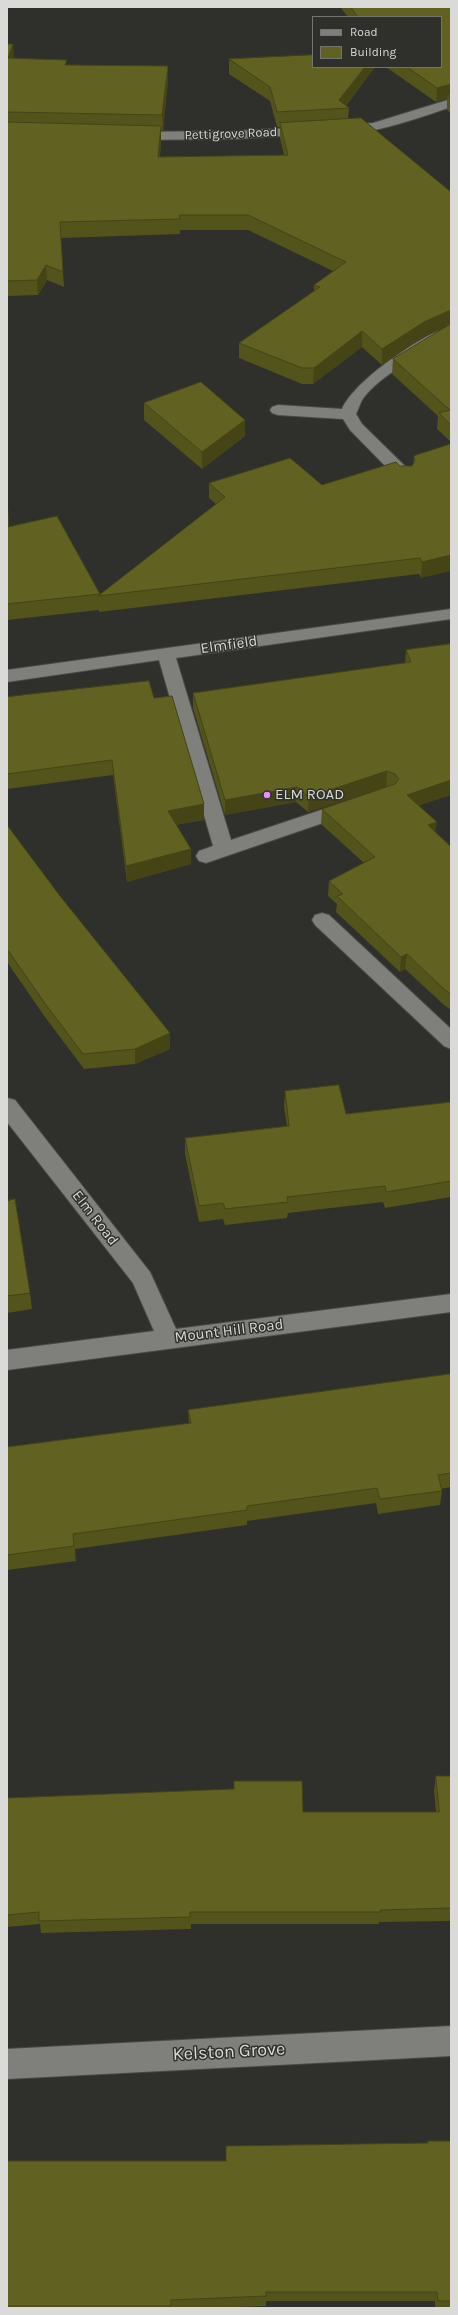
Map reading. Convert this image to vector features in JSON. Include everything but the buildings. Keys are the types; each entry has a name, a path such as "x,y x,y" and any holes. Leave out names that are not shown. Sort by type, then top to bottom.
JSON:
{"street":[{"name":"Pettigrove Road","path":"116,136 235,135 374,127 451,103"},
{"path":"348,414 356,398 383,375 415,351 451,331"},
{"path":"278,410 348,414"},
{"path":"348,414 356,427 405,476"},
{"name":"Elmfield","path":"7,676 451,614"},
{"path":"166,654 224,850"},
{"path":"206,856 372,799"},
{"path":"322,920 451,1041"},
{"name":"Elm Road","path":"7,1106 142,1278 169,1338"},
{"name":"Mount Hill Road","path":"7,1360 451,1303"},
{"name":"Kelston Grove","path":"7,2064 451,2040"}],"place":[{"name":"ELM ROAD","path":"267,795"}]}
